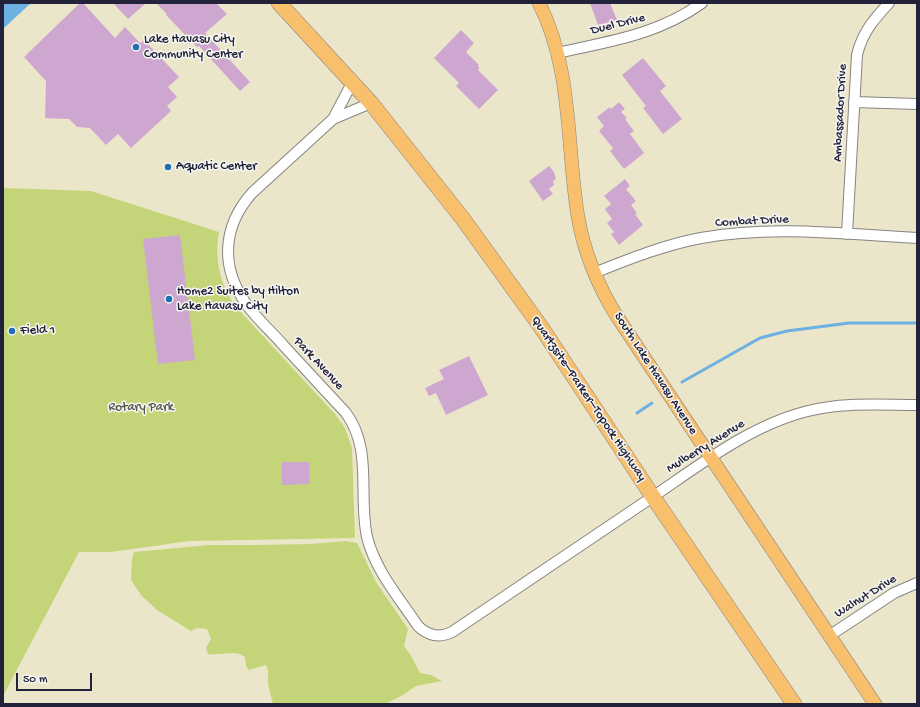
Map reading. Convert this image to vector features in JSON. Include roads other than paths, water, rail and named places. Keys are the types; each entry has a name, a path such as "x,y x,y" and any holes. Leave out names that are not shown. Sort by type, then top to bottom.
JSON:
{"highway":[{"path":"280,3 352,83"},
{"name":"Quartzsite–Parker–Topock Highway","path":"352,83 371,103 463,219 541,327 653,497 794,704"}],"main road":[{"name":"South Lake Havasu Avenue","path":"539,3 558,53 563,76 567,99 578,217 582,237 594,273 605,297 875,704"}],"street":[{"name":"Duel Drive","path":"558,53 645,33 674,20 702,3"},
{"name":"Ambassador Drive","path":"847,234 856,62 860,43 869,26 889,3"},
{"name":"Park Avenue","path":"333,119 352,83"},
{"path":"854,102 917,104"},
{"name":"Park Avenue","path":"371,103 333,119 252,193 242,206 233,223 228,249 229,263 235,284 248,306 342,408 355,429 362,452 365,527 371,549 380,569 421,629 429,634 438,636 452,632"},
{"name":"Combat Drive","path":"594,273 672,245 701,238 730,234 759,232 847,234 917,238"},
{"name":"Mulberry Avenue","path":"452,632 710,457 779,420 809,410 840,406 917,406"},
{"name":"Walnut Drive","path":"830,636 888,597 917,582"}],"water":[{"path":"3,3 31,3 3,29"}],"waterway":[{"path":"682,382 760,338 787,331 849,323 917,323"},
{"path":"637,413 652,403"}],"place":[{"name":"Lake Havasu City Community Center","path":"136,47"},
{"name":"Aquatic Center","path":"168,167"},
{"name":"Home2 Suites by Hilton Lake Havasu City","path":"169,299"},
{"name":"Field 1","path":"12,331"}],"park label":[{"name":"Rotary Park","path":"141,408"}]}
